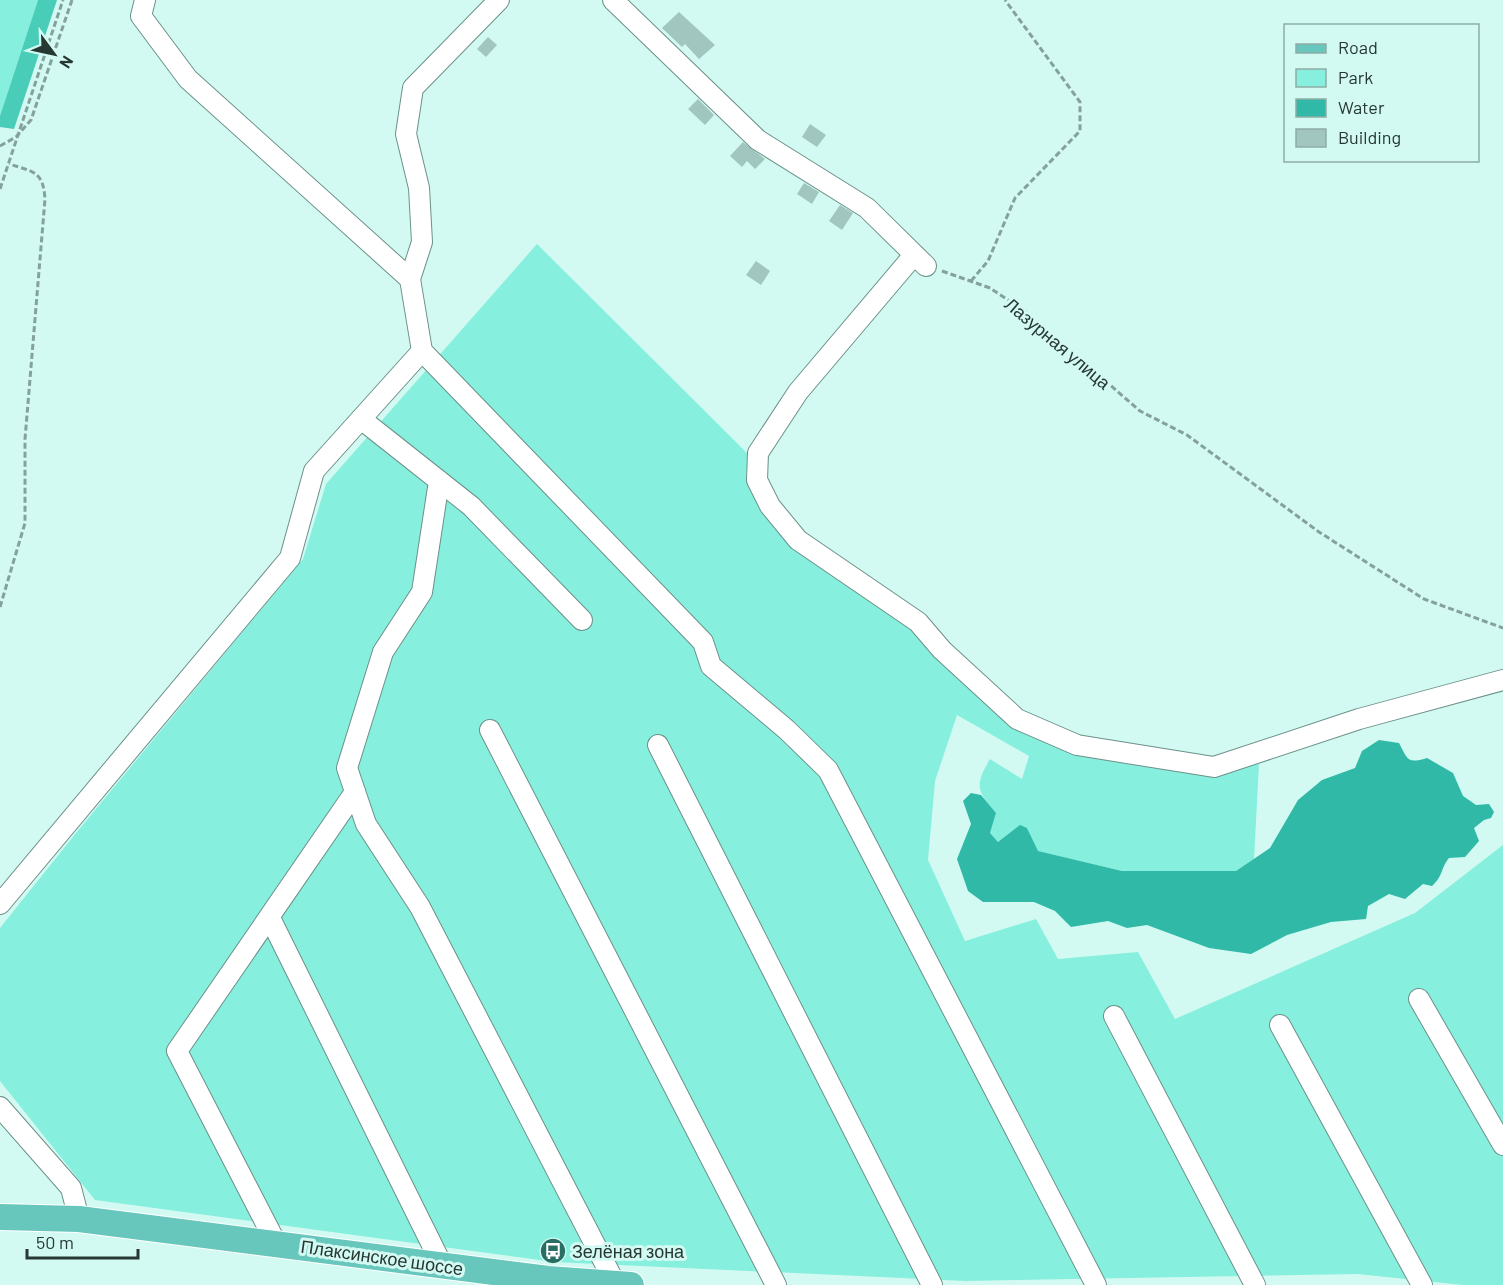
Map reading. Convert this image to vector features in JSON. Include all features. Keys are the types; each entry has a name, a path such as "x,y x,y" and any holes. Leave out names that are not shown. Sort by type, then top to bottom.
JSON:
{"main road":[{"name":"Плаксинское шоссе","path":"0,1217 79,1219 442,1265 548,1282 631,1285"}],"street":[{"path":"145,0 141,16 188,79 410,279"},
{"path":"499,0 413,88 406,134 419,188 422,242 410,279 423,351 703,642 711,666 787,730 828,770 1096,1285"},
{"path":"613,0 758,140 867,208 920,260 798,392 758,453 757,480 770,506 798,540 918,622 942,650 1017,719 1077,745 1214,767 1359,719 1503,681"},
{"path":"0,904 290,558 314,471 423,351"},
{"path":"361,419 471,507 582,620"},
{"path":"439,481 422,592 383,652 348,768 366,824 420,907 616,1285"},
{"path":"490,730 776,1285"},
{"path":"658,745 932,1285"},
{"path":"276,1243 177,1051 355,792"},
{"path":"270,918 442,1265"},
{"path":"1419,999 1503,1145"},
{"path":"1114,1016 1255,1285"},
{"path":"1280,1025 1422,1285"},
{"path":"0,1107 71,1188 79,1219"}],"path":[{"path":"0,189 63,0"},
{"path":"0,146 16,138 31,120 72,0"},
{"path":"970,281 988,261 1015,198 1080,131 1080,102 1005,0"},
{"path":"0,606 25,523 25,439 45,199 44,182 37,174 9,164"},
{"name":"Лазурная улица","path":"920,260 990,288 1026,312 1140,411 1187,435 1319,532 1424,599 1503,628"}],"green space":[{"path":"0,0 38,0 0,116"},
{"path":"537,244 749,455 746,474 764,507 901,617 1028,730 1129,764 1164,764 1212,773 1259,764 1254,859 1236,871 1122,871 1037,851 1027,828 998,842 990,833 996,813 980,788 982,776 990,759 1022,779 1029,756 957,715 935,781 928,860 965,941 1036,919 1058,959 1138,952 1175,1019 1415,913 1503,845 1503,1285 1463,1285 1357,1274 966,1281 555,1262 95,1200 0,1081 0,928 303,559 326,484"}],"shaded area":[{"path":"38,0 57,0 14,129 0,127 0,116"}],"water":[{"path":"1379,740 1399,743 1409,759 1415,761 1427,758 1453,773 1463,796 1476,805 1489,804 1494,812 1491,818 1484,820 1474,828 1479,841 1465,857 1449,858 1432,886 1423,884 1405,899 1389,894 1368,906 1366,919 1331,922 1287,935 1251,954 1209,948 1147,925 1127,928 1108,921 1071,927 1055,911 1034,902 983,902 968,891 957,859 971,824 963,801 971,793 981,795 996,813 990,833 998,842 1020,825 1027,828 1038,851 1122,871 1236,871 1270,848 1298,800 1322,780 1355,768 1362,751"}],"building":[{"path":"679,12 715,45 699,59 685,44 682,47 662,28"},
{"path":"488,37 497,45 486,57 477,49"},
{"path":"698,99 714,115 705,125 688,109"},
{"path":"810,124 826,135 817,147 802,137"},
{"path":"743,142 765,159 755,169 747,161 742,167 730,156"},
{"path":"804,183 819,192 812,204 797,194"},
{"path":"840,205 853,213 842,230 829,221"},
{"path":"756,261 770,271 761,285 746,275"}],"place":[{"name":"Зелёная зона","path":"553,1251"}]}
